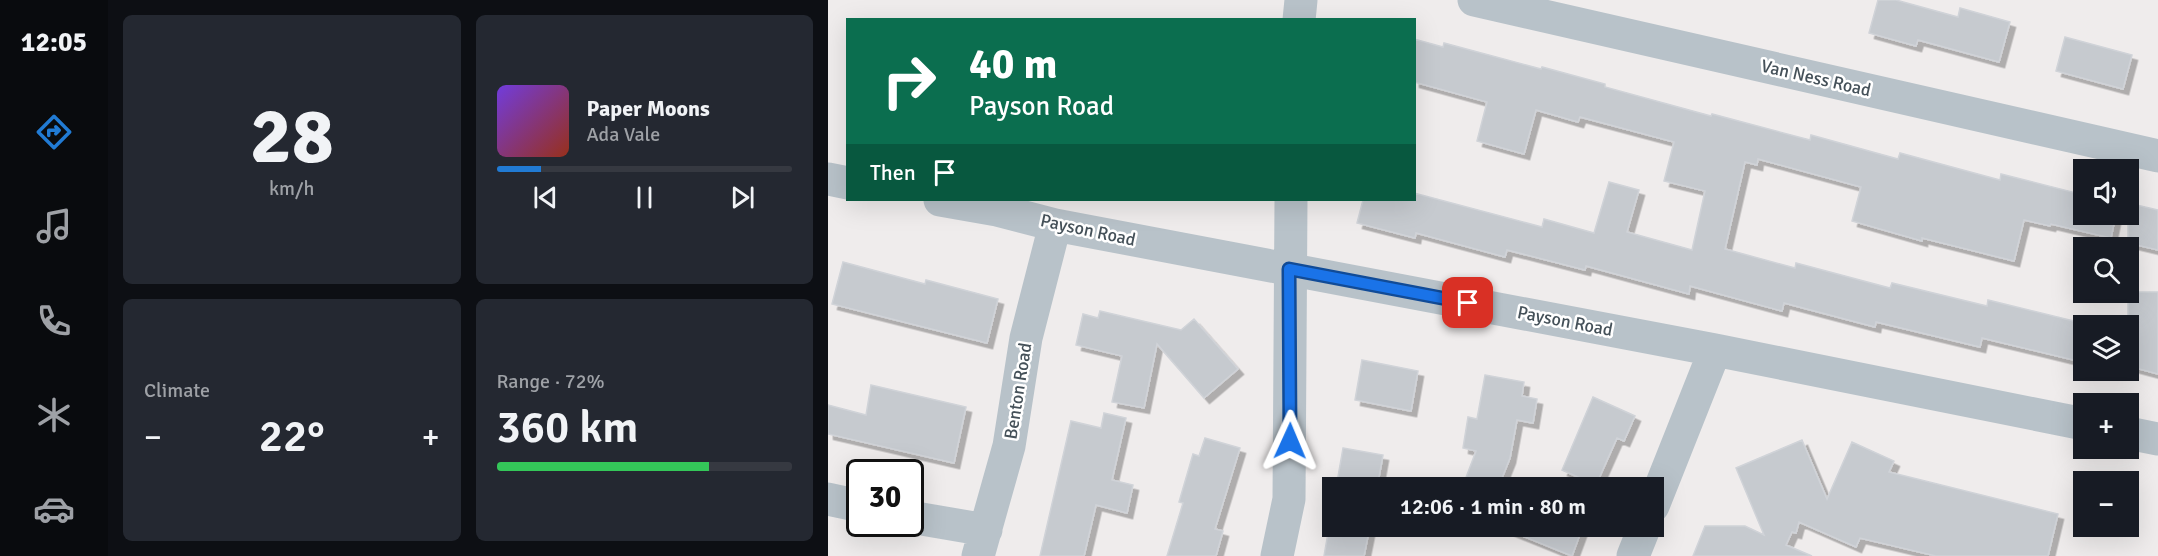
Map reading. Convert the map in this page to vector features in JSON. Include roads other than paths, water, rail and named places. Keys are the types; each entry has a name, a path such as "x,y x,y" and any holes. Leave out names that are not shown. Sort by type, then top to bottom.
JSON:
{"street":[{"path":"1299,18 1301,0"},
{"name":"Van Ness Road","path":"1474,0 2158,156"},
{"path":"828,179 846,183"},
{"name":"Payson Road","path":"946,201 997,210 1055,225 1715,350 2073,422"},
{"path":"1277,556 1289,499 1291,201"},
{"name":"Benton Road","path":"982,543 1009,446 1026,338 1055,225"},
{"path":"1664,478 1715,350"},
{"path":"2139,435 2158,439"},
{"path":"828,499 846,503"},
{"path":"924,522 982,543"},
{"path":"1633,556 1641,537"}]}
